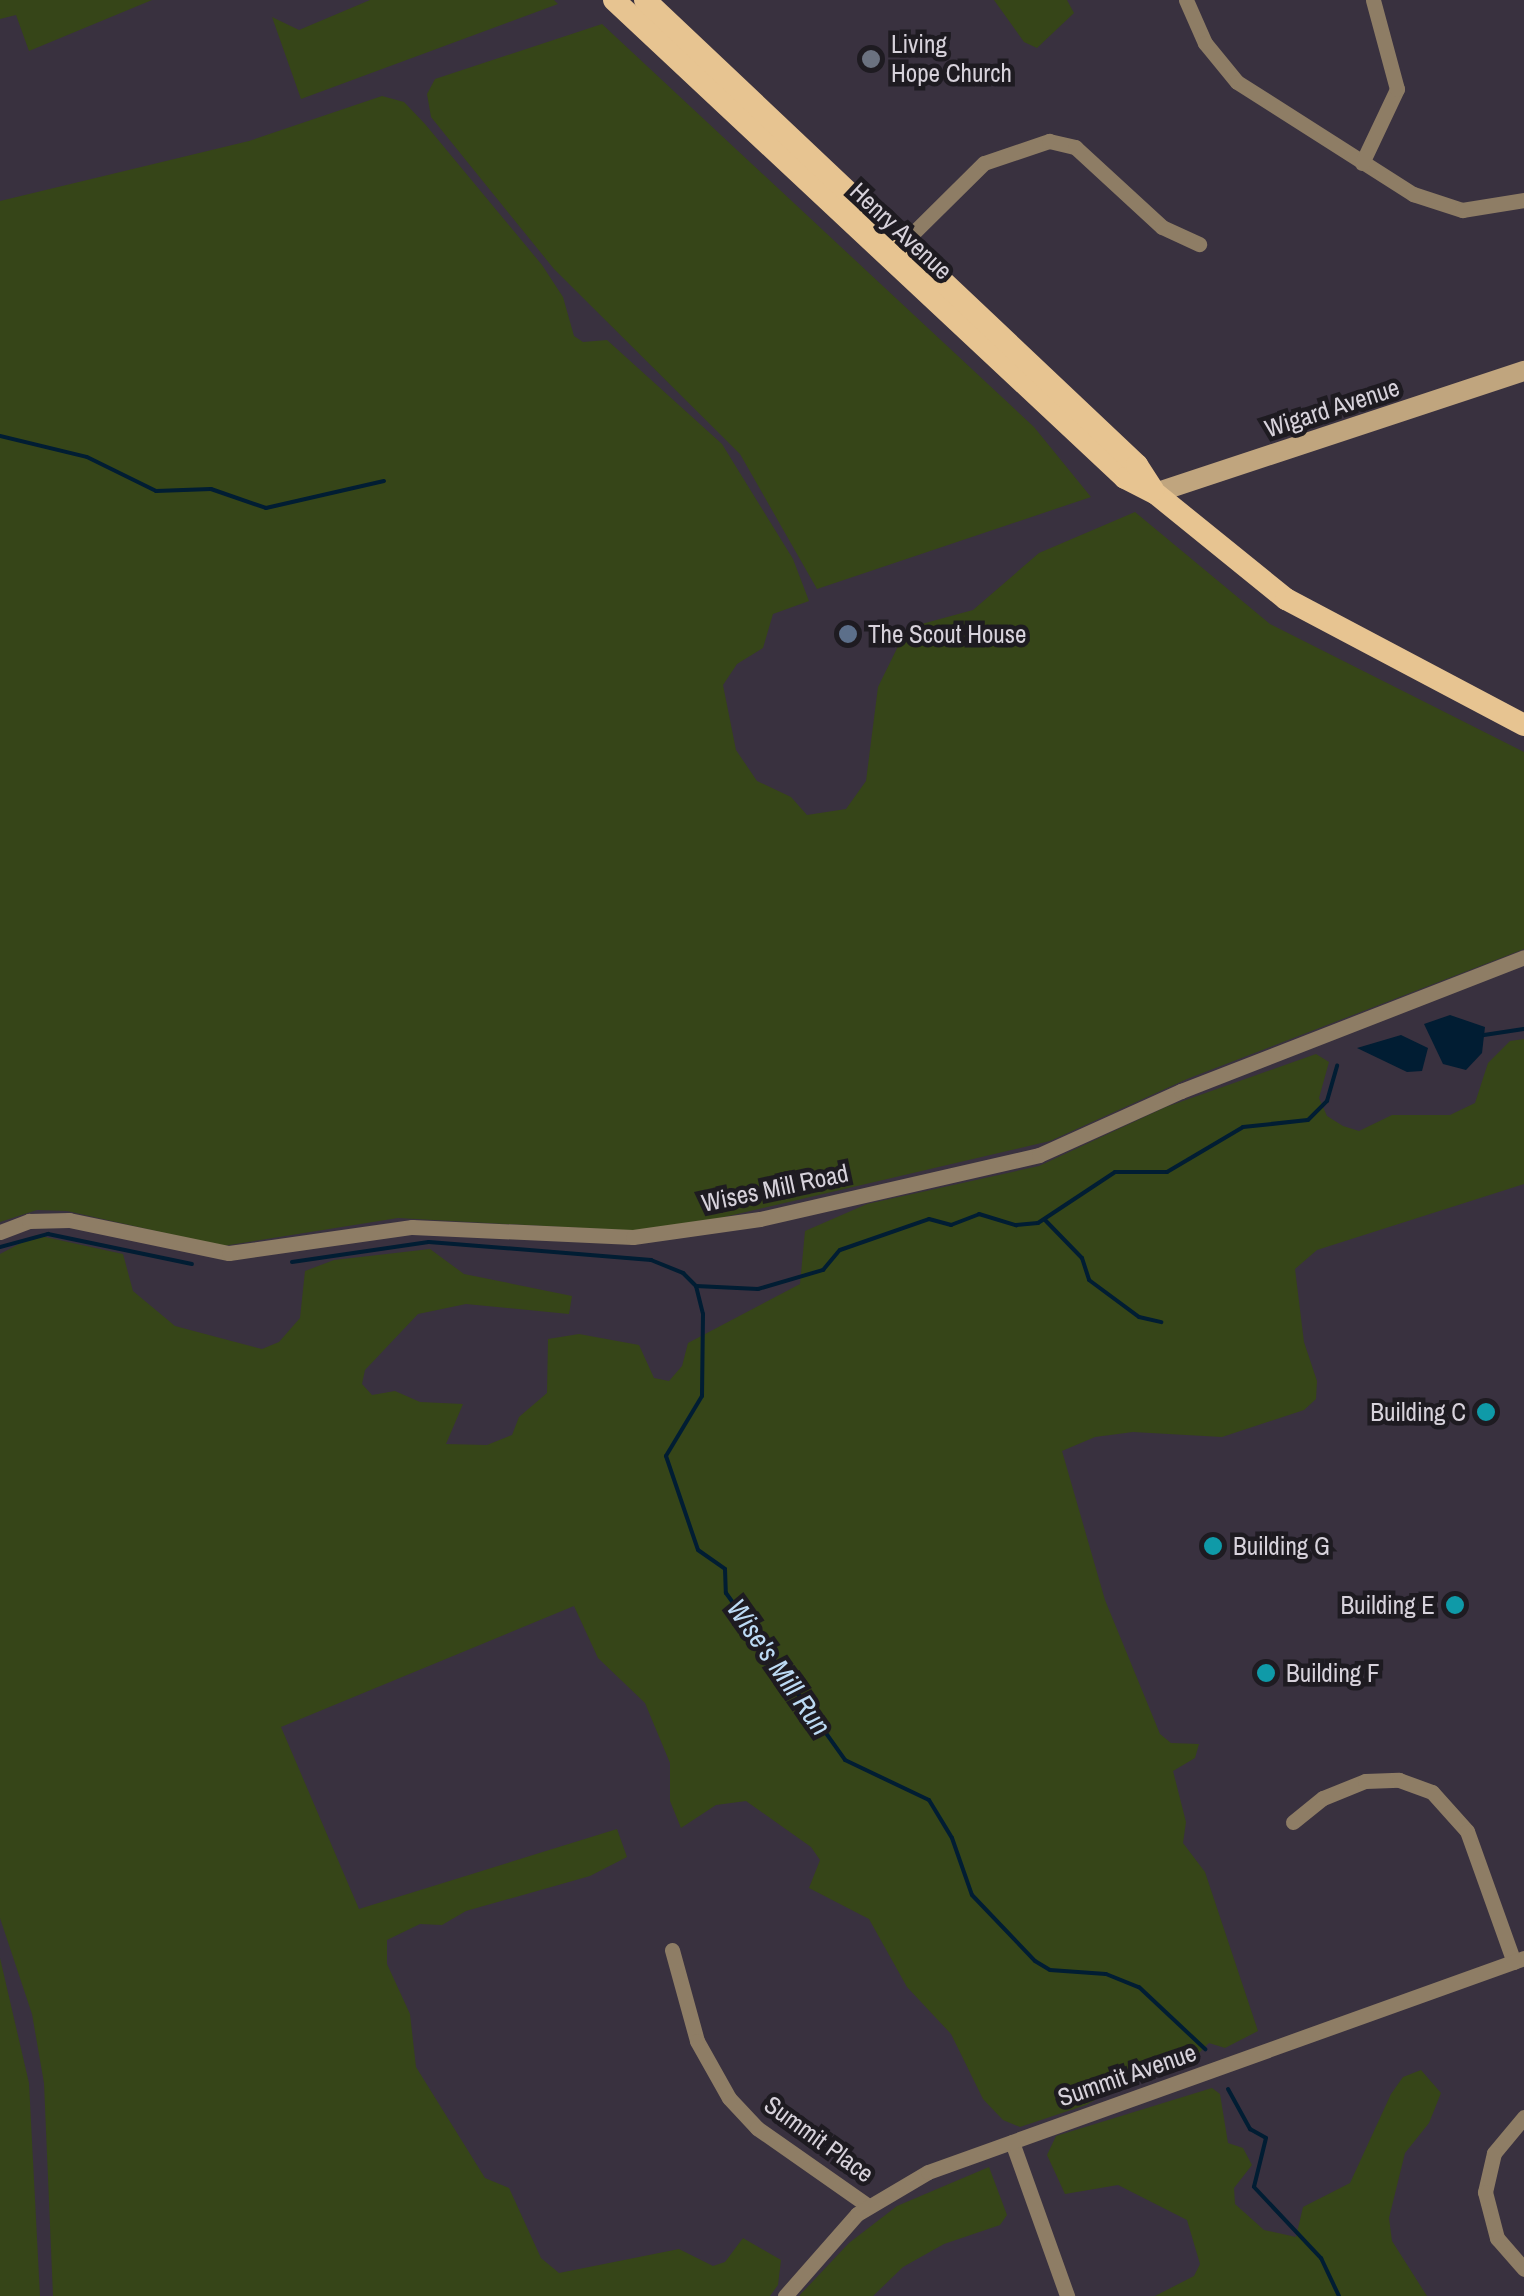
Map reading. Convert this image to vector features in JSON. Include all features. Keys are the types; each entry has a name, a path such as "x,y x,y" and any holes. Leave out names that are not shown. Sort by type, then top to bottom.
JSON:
{"main road":[{"name":"Henry Avenue","path":"614,0 1136,465 1155,493 1286,599 1524,726"},
{"name":"Henry Avenue","path":"645,0 897,250"}],"street":[{"path":"1186,0 1205,43 1237,82 1362,163 1448,208 1490,209 1524,200"},
{"path":"1362,163 1397,89 1372,0"},
{"path":"897,250 984,164 1049,141 1082,152 1162,228 1199,244"},
{"name":"Wigard Avenue","path":"1155,493 1524,370"},
{"name":"Wises Mill Road","path":"0,1232 39,1219 69,1220 228,1253 412,1227 633,1238 741,1223 1039,1155 1181,1091 1524,957"},
{"path":"1292,1822 1322,1798 1365,1781 1398,1780 1432,1792 1467,1831 1519,1960"},
{"name":"Summit Place","path":"672,1950 698,2042 728,2098 757,2128 867,2206"},
{"name":"Summit Avenue","path":"784,2296 867,2206 928,2172 1519,1960"},
{"path":"1524,2116 1494,2153 1486,2192 1496,2238 1524,2269"},
{"path":"1012,2142 1067,2296"}],"green space":[{"path":"0,0 152,0 29,51 16,15 0,19"},
{"path":"370,0 554,0 558,4 301,99 272,17 299,30"},
{"path":"994,0 1067,0 1074,13 1037,48 1024,42"},
{"path":"602,24 1034,427 1091,497 817,589 740,454 554,269 431,117 427,94 435,79"},
{"path":"382,96 404,102 425,124 542,265 563,297 574,336 583,342 607,340 722,444 793,559 809,601 773,614 763,648 737,664 723,685 736,750 757,781 791,797 807,815 846,809 866,781 878,687 907,628 973,610 1039,553 1135,512 1270,624 1524,752 1524,949 1187,1079 1050,1141 720,1218 635,1231 398,1218 223,1246 67,1211 37,1210 0,1222 0,201 249,141"},
{"path":"1524,1039 1524,1184 1317,1250 1295,1269 1304,1342 1317,1381 1316,1399 1304,1410 1222,1437 1133,1432 1095,1437 1062,1451 1105,1600 1160,1734 1171,1743 1199,1744 1195,1758 1173,1771 1186,1822 1183,1843 1205,1872 1258,2031 1225,2048 1209,2043 1189,2063 1154,2067 1086,2105 1020,2127 1003,2120 983,2099 951,2034 907,1987 869,1919 809,1888 820,1860 811,1847 746,1801 716,1805 681,1828 670,1801 670,1763 645,1703 598,1658 574,1606 281,1727 359,1909 617,1829 627,1857 590,1876 466,1911 442,1925 420,1924 387,1940 387,1964 410,2014 416,2067 485,2178 509,2188 541,2258 559,2273 679,2249 713,2266 725,2262 743,2238 781,2260 778,2285 770,2296 53,2296 44,2083 32,2014 0,1918 0,1254 36,1235 123,1254 133,1291 175,1326 262,1349 279,1342 300,1318 305,1271 334,1260 430,1249 464,1274 572,1296 569,1314 466,1304 418,1314 365,1370 362,1384 372,1395 395,1391 420,1402 463,1404 446,1444 487,1445 512,1435 519,1417 547,1393 548,1339 579,1334 639,1345 654,1378 669,1381 682,1366 688,1343 800,1284 805,1231 867,1204 1039,1166 1166,1107 1316,1054 1329,1062 1319,1098 1327,1116 1343,1126 1359,1131 1392,1115 1450,1115 1475,1103 1488,1063 1510,1041"},
{"path":"0,1958 29,2083 40,2296 0,2296"},
{"path":"1421,2070 1441,2093 1429,2123 1405,2153 1389,2218 1392,2241 1427,2296 1155,2296 1194,2276 1200,2264 1187,2220 1118,2185 1065,2194 1047,2155 1056,2136 1212,2088 1220,2094 1228,2143 1243,2148 1252,2165 1234,2188 1235,2204 1264,2230 1296,2237 1303,2207 1350,2183 1391,2094 1403,2077"},
{"path":"989,2167 1007,2215 1000,2225 944,2244 903,2267 873,2296 799,2296 849,2243 897,2206"}],"water":[{"path":"1450,1015 1485,1027 1482,1053 1466,1070 1443,1064 1424,1024"},
{"path":"1401,1035 1428,1048 1422,1071 1407,1072 1357,1048"}],"waterway":[{"path":"0,436 87,457 156,491 211,489 266,508 384,481"},
{"path":"1484,1035 1524,1029"},
{"path":"696,1286 758,1289 823,1270 840,1250 929,1219 951,1225 979,1214 1016,1225 1038,1223 1115,1172 1167,1172 1243,1127 1308,1120 1327,1101 1337,1065"},
{"path":"1045,1220 1082,1258 1089,1280 1139,1317 1161,1322"},
{"name":"Wise's Mill Run","path":"0,1247 48,1234 192,1264"},
{"name":"Wise's Mill Run","path":"292,1262 429,1242 651,1260 683,1273 696,1286 703,1314 702,1396 666,1456 698,1550 725,1569 726,1593 845,1760 929,1800 952,1838 972,1895 1035,1961 1050,1970 1106,1974 1139,1987 1205,2049"},
{"name":"Wise's Mill Run","path":"1228,2089 1250,2129 1266,2138 1254,2187 1321,2258 1339,2296"}],"place":[{"name":"Living Hope Church","path":"871,59"},
{"name":"The Scout House","path":"848,634"},
{"name":"Building C","path":"1486,1412"},
{"name":"Building G","path":"1213,1546"},
{"name":"Building E","path":"1455,1605"},
{"name":"Building F","path":"1266,1673"}]}
